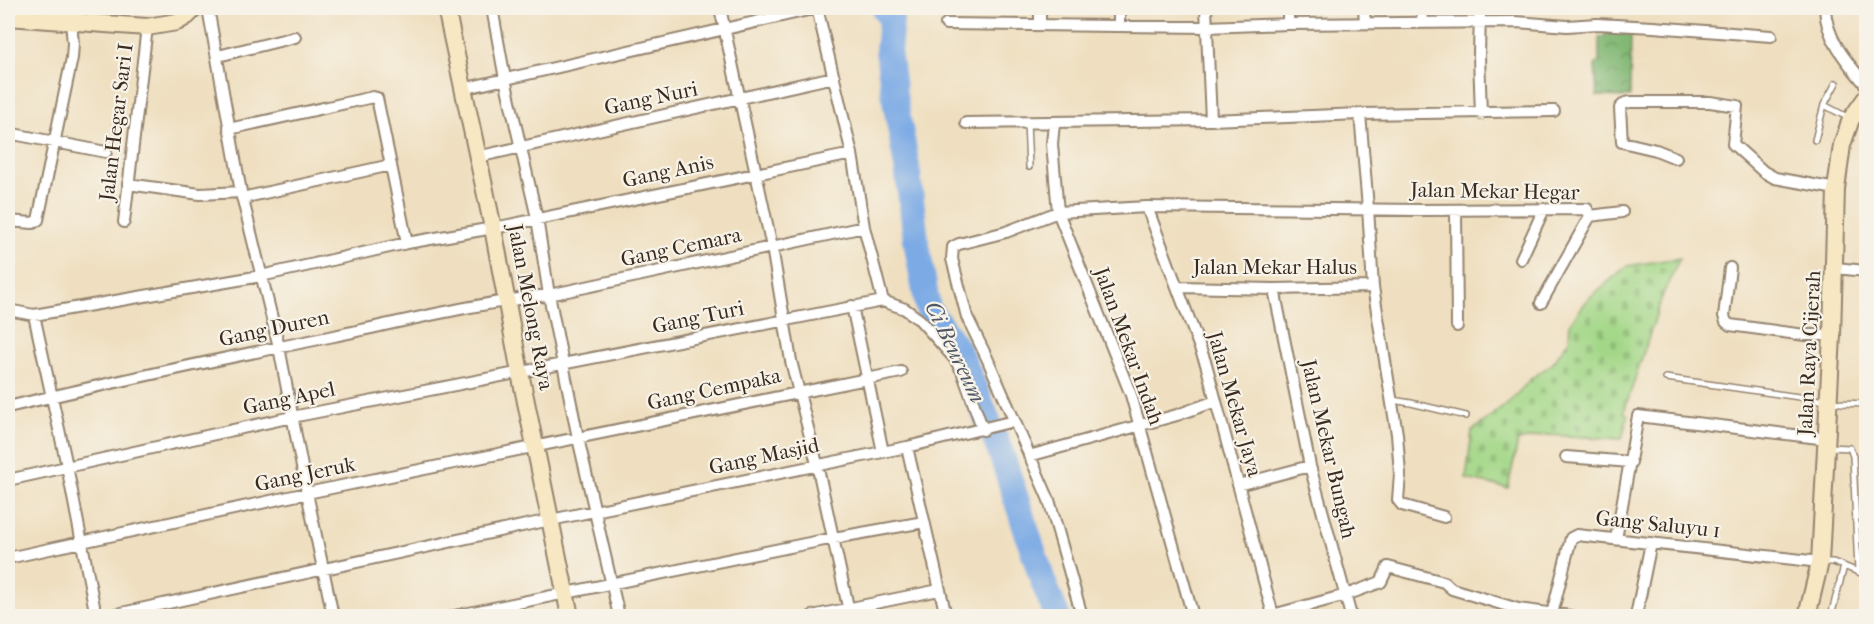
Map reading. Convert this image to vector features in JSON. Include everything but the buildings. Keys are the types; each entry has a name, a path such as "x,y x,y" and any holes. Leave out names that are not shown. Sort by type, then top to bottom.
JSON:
{"main road":[{"path":"8,17 147,27 177,22 195,8"},
{"name":"Jalan Melong Raya","path":"446,8 493,228 570,616"},
{"name":"Jalan Raya Cijerah","path":"1807,616 1820,562 1833,335 1836,189 1842,146 1851,119 1866,98"}],"street":[{"path":"207,8 218,56 241,195 279,347 333,616"},
{"path":"492,8 505,79 537,218 549,295 578,438 619,616"},
{"path":"720,8 772,247 791,361 817,464 849,612"},
{"path":"462,89 817,8 852,154 864,227 883,301 905,309 920,320 954,358 962,371 985,429"},
{"path":"1040,8 1040,25"},
{"path":"1119,8 1119,26"},
{"path":"1206,8 1210,120"},
{"path":"1288,8 1288,24"},
{"path":"1364,8 1365,23"},
{"path":"1422,22 1423,8"},
{"path":"1480,8 1481,114"},
{"path":"1825,8 1825,22 1834,43 1866,85"},
{"path":"8,220 33,223 38,220 72,58 71,22"},
{"path":"946,24 1207,27 1480,22 1642,26 1771,36"},
{"name":"Jalan Hegar Sari I","path":"124,222 147,27"},
{"path":"218,56 295,37"},
{"name":"Gang Nuri","path":"477,157 834,77"},
{"path":"229,129 375,97 378,100 407,243"},
{"path":"1676,158 1656,150 1622,142 1620,108 1630,102 1710,102 1737,106 1732,144 1764,172 1775,178 1836,189"},
{"path":"966,123 1210,120 1360,114 1481,114 1554,111"},
{"path":"1360,114 1373,287 1398,444 1399,501 1402,505 1444,517"},
{"name":"Jalan Mekar Indah","path":"1054,123 1052,144 1058,212 1131,395 1193,616"},
{"path":"8,133 106,152"},
{"name":"Gang Anis","path":"34,315 261,276 407,243 493,228 852,154"},
{"path":"128,184 200,194 241,195 390,165"},
{"name":"Jalan Mekar Hegar","path":"1011,422 987,357 967,317 952,252 953,248 959,244 1006,232 1058,212 1147,207 1456,210 1584,208 1590,216 1541,303"},
{"name":"Jalan Mekar Jaya","path":"1147,207 1206,364 1271,616"},
{"path":"1521,259 1544,209"},
{"path":"1456,210 1457,326"},
{"path":"1590,216 1622,212"},
{"name":"Gang Cemara","path":"506,300 549,295 864,227"},
{"path":"1730,268 1724,316 1730,325 1805,335 1833,335"},
{"path":"1835,268 1866,271"},
{"name":"Jalan Mekar Halus","path":"1178,286 1274,289 1373,287"},
{"name":"Jalan Mekar Bungah","path":"1274,289 1310,466 1351,616"},
{"name":"Gang Duren","path":"8,407 50,396 506,300"},
{"name":"Gang Turi","path":"520,373 883,301"},
{"path":"852,306 883,452"},
{"path":"8,310 34,315 67,466 96,616"},
{"name":"Gang Cempaka","path":"536,446 901,372"},
{"name":"Gang Apel","path":"8,480 292,417 520,373"},
{"path":"1029,456 1139,426 1216,401"},
{"path":"1616,540 1638,416 1827,443"},
{"path":"1011,422 1049,500 1082,616"},
{"name":"Gang Masjid","path":"108,616 550,520 907,447 1011,422"},
{"name":"Gang Jeruk","path":"8,558 536,446"},
{"path":"907,447 946,616"},
{"path":"1566,457 1631,462"},
{"path":"1238,485 1310,466"},
{"path":"454,616 834,538 924,522"},
{"name":"Gang Saluyu 1","path":"1552,614 1571,538 1577,535 1820,562"},
{"path":"1636,616 1651,543"},
{"path":"1271,616 1346,595 1381,582 1388,567 1444,582 1452,589 1518,609 1570,616"},
{"path":"812,616 849,612 939,590"}],"lane":[{"path":"1815,140 1824,105 1836,83"},
{"path":"1824,105 1851,119"},
{"path":"1027,122 1029,168"},
{"path":"1666,378 1866,404"},
{"path":"1391,400 1466,416"},
{"path":"1827,443 1850,448 1853,456 1858,572"},
{"path":"1820,562 1833,562 1866,575"},
{"path":"1831,616 1844,566"}],"green space":[{"path":"1606,32 1631,33 1630,97 1597,96 1595,65 1599,62 1599,38 1605,36"},
{"path":"1680,258 1663,294 1624,412 1628,415 1622,439 1546,435 1518,441 1508,488 1466,479 1472,431 1507,404 1532,378 1552,364 1569,340 1570,323 1589,298 1627,266"}],"waterway":[{"name":"Ci Beureum","path":"884,8 891,20 888,51 928,309 958,350 972,382 1002,456 1043,581 1057,616"}]}
